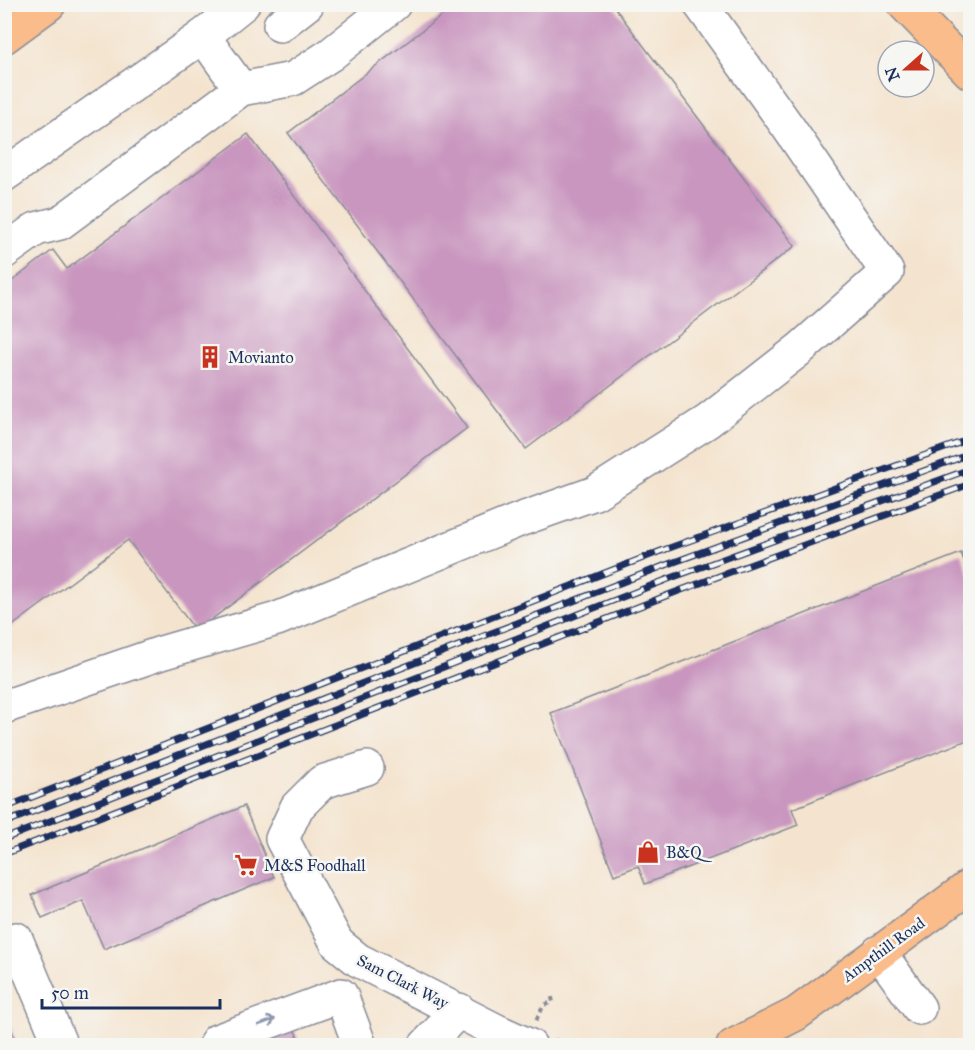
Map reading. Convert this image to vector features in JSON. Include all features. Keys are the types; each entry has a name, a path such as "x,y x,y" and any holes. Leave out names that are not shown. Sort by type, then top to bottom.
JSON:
{"main road":[{"path":"4,37 49,4"},
{"path":"904,4 970,72"},
{"name":"Ampthill Road","path":"733,1046 796,1014 970,886"},
{"name":"Ampthill Road","path":"770,1046 796,1014"}],"street":[{"path":"4,175 203,36 243,4"},
{"path":"280,25 308,4"},
{"path":"4,252 36,229 60,223 241,89 293,79 330,55 394,4"},
{"path":"4,707 161,653 277,619 519,520 595,493 708,421 800,349 887,272 700,4"},
{"path":"203,36 241,89"},
{"name":"Sam Clark Way","path":"367,768 322,782 297,807 282,839 337,943 358,960 459,1010 527,1038"},
{"path":"4,944 16,939 61,1046"},
{"path":"879,952 919,1008"},
{"path":"218,1046 217,1041 341,995 360,1046"},
{"path":"425,1046 459,1010"}],"path":[{"path":"527,1038 544,1005 553,1002 551,994"}],"building":[{"path":"457,4 612,4 795,246 526,449 288,133"},
{"name":"Movianto","path":"248,134 467,428 196,631 128,540 4,632 4,287 53,250 67,269"},
{"path":"961,553 970,577 970,739 792,809 798,825 645,884 638,866 614,875 551,713"},
{"path":"244,806 274,877 104,949 83,901 42,918 32,895"},
{"path":"5,1014 18,1046 5,1046"},
{"path":"292,1023 301,1046 236,1046"}],"railway":[{"path":"4,808 661,551 970,439"},
{"path":"4,823 666,565 970,454"},
{"path":"4,839 671,578 970,469"},
{"path":"4,854 676,592 970,484"}],"place":[{"name":"Movianto","path":"210,357"},
{"name":"B&Q","path":"648,852"},
{"name":"M&S Foodhall","path":"246,865"}]}
